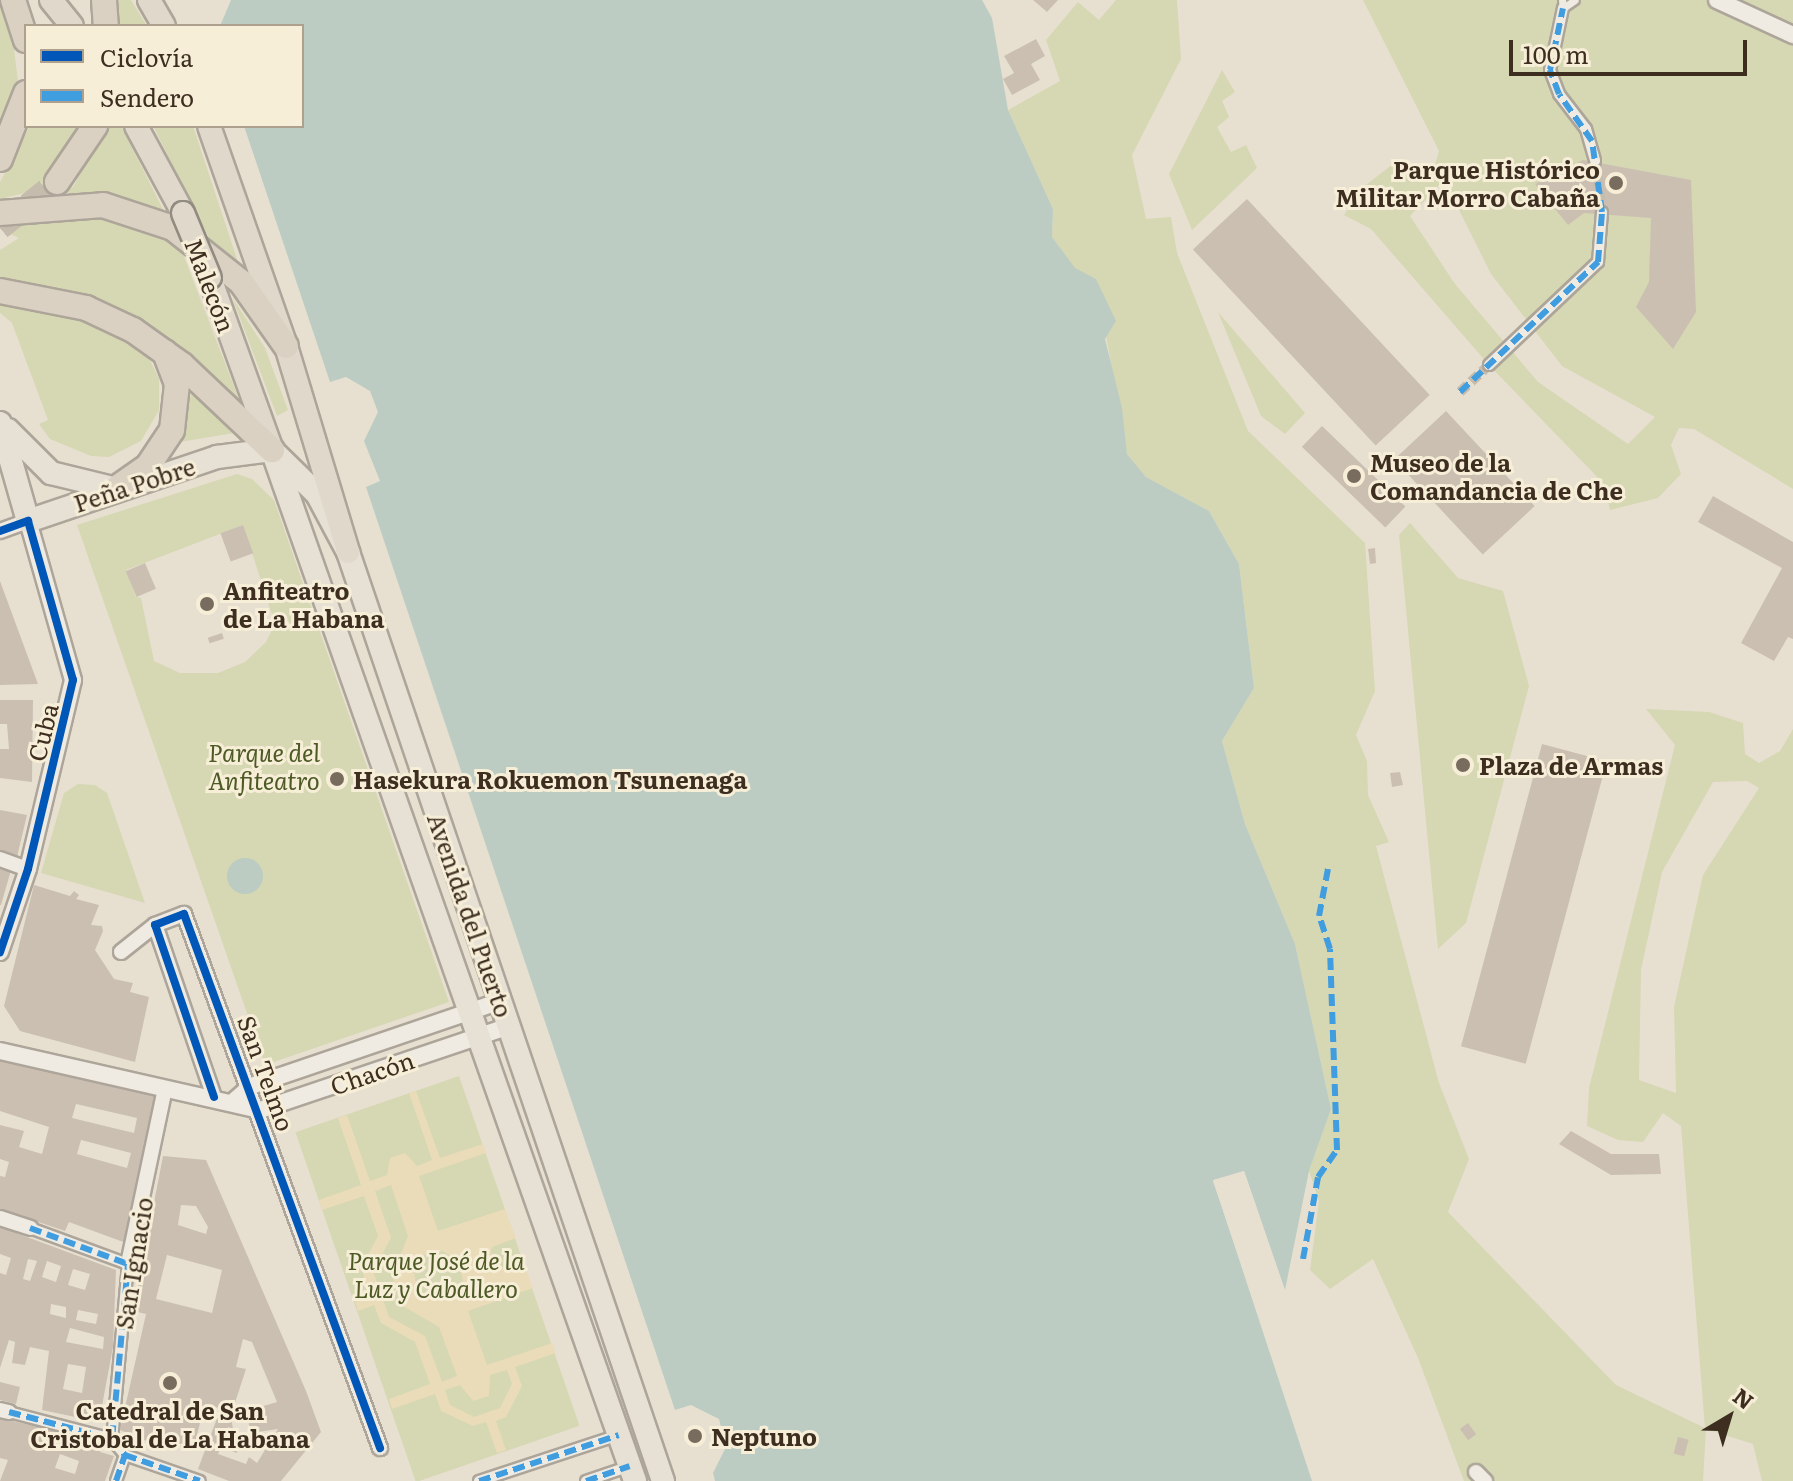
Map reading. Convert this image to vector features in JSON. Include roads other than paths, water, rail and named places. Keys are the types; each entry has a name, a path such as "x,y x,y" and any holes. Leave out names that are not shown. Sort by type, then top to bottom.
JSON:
{"highway":[{"path":"13,0 24,34"},
{"path":"51,0 70,24"},
{"path":"104,0 106,24"},
{"path":"149,0 163,24"},
{"path":"0,159 24,98"},
{"path":"57,182 94,128"},
{"name":"Malecón","path":"137,128 183,213 210,278 272,450"},
{"name":"Malecón","path":"210,128 286,346"},
{"path":"0,213 103,205 173,228 241,282 286,346"},
{"path":"0,291 86,308 160,348 272,450"},
{"name":"Avenida del Puerto","path":"286,346 348,552"},
{"path":"118,487 155,457 175,421 177,384 160,348"}],"main road":[{"path":"0,415 25,453 51,473 81,484 118,487"},
{"name":"Cuba","path":"0,423 28,521"},
{"name":"Peña Pobre","path":"28,521 118,487 217,457 272,450"},
{"path":"272,450 317,494 348,552"},
{"name":"Avenida del Puerto","path":"272,450 472,1011 632,1473"},
{"name":"Avenida del Puerto","path":"348,552 663,1481"},
{"path":"619,1435 644,1425"},
{"path":"632,1473 655,1457"}],"street":[{"path":"1717,0 1793,35"},
{"path":"1562,4 1550,70 1559,94 1592,141 1595,161"},
{"path":"1489,365 1598,262 1602,212"},
{"name":"Peña Pobre","path":"0,531 28,521"},
{"name":"Cuba","path":"0,952 28,869 73,680 28,521"},
{"path":"0,859 28,869"},
{"name":"San Telmo","path":"155,925 184,914 260,1110 380,1448"},
{"path":"121,952 155,925 214,1097"},
{"name":"Chacón","path":"235,1100 251,1086 500,1001"},
{"name":"Chacón","path":"260,1110 509,1026"},
{"path":"0,1051 165,1089 235,1100 260,1110"},
{"name":"San Ignacio","path":"112,1439 128,1264 165,1089"},
{"path":"0,1218 128,1264"},
{"path":"5,1411 112,1439 125,1455 200,1481"},
{"path":"479,1481 619,1435"},
{"path":"116,1481 125,1455"},
{"path":"586,1481 632,1473"}],"lane":[{"path":"1562,4 1575,0"}],"tunnel":[{"path":"1595,161 1602,212"},
{"path":"0,228 57,182"},
{"path":"1460,392 1489,365"}],"place":[{"name":"Parque Histórico Militar Morro Cabaña","path":"1616,183"},
{"name":"Museo de la Comandancia de Che","path":"1354,476"},
{"name":"Anfiteatro de La Habana","path":"207,604"},
{"name":"Plaza de Armas","path":"1463,765"},
{"name":"Hasekura Rokuemon Tsunenaga","path":"337,779"},
{"name":"Catedral de San Cristobal de La Habana","path":"170,1383"},
{"name":"Neptuno","path":"695,1436"}],"park label":[{"name":"Parque del Anfiteatro","path":"264,766"},
{"name":"Parque José de la Luz y Caballero","path":"436,1274"}]}
